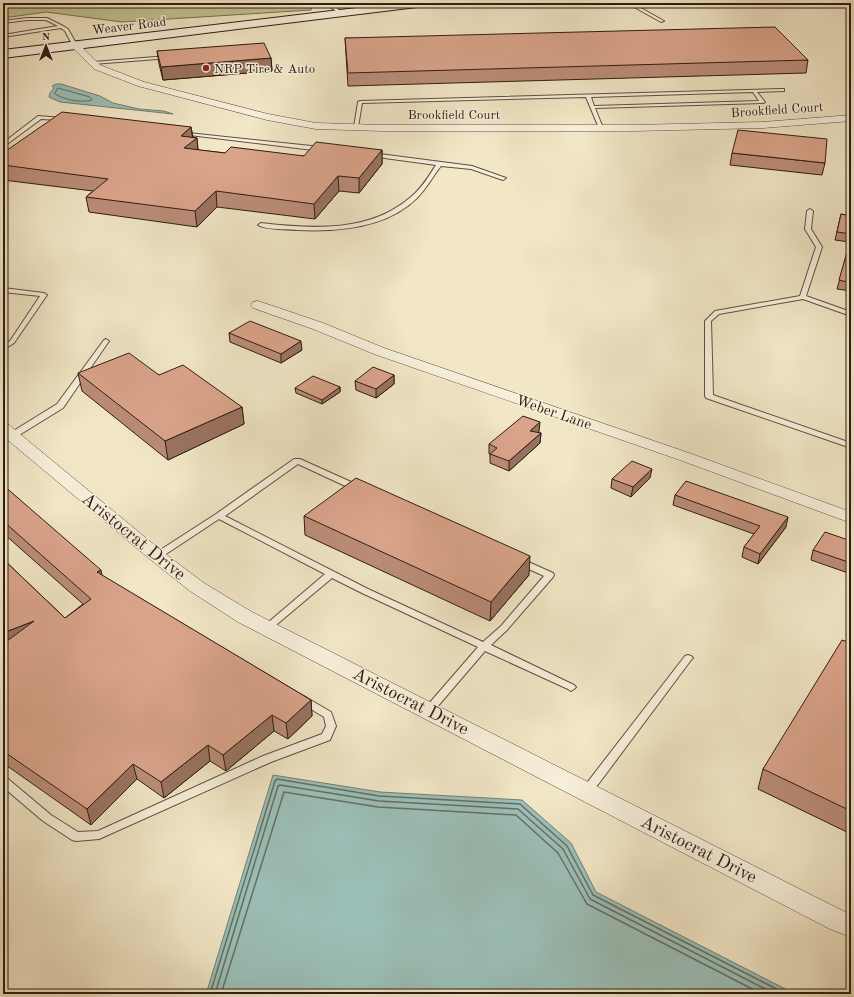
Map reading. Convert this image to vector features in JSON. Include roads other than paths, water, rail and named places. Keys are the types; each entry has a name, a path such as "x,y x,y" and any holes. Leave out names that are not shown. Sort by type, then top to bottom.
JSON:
{"main road":[{"name":"Weaver Road","path":"3,54 425,3"}],"street":[{"name":"Brookfield Court","path":"75,45 97,67 141,84 267,117 316,126 601,128 763,125 851,118"},
{"name":"Weber Lane","path":"258,305 318,326 379,351 684,456 851,518"},
{"name":"Aristocrat Drive","path":"8,432 157,556 197,587 245,617 587,791 832,918 851,926"}],"lane":[{"path":"327,3 341,13"},
{"path":"629,3 662,21"},
{"path":"3,22 26,19 47,19 68,30 75,45"},
{"path":"3,36 62,27"},
{"path":"93,63 173,56"},
{"path":"593,107 763,102 754,90"},
{"path":"356,127 360,102 782,90"},
{"path":"666,93 674,105"},
{"path":"588,96 601,128"},
{"path":"3,145 40,117 71,120"},
{"path":"173,132 330,150"},
{"path":"370,154 472,168 503,178"},
{"path":"261,225 295,229 340,227 384,218 401,208 415,197 440,163"},
{"path":"803,297 819,247 808,229 810,211"},
{"path":"3,290 44,295 12,342 3,348"},
{"path":"851,314 803,297 717,312 708,321 709,396 851,446"},
{"path":"8,432 60,406 106,341"},
{"path":"157,556 219,516 297,461 362,490"},
{"path":"219,516 365,591 571,687"},
{"path":"429,710 484,646 504,628 550,575 514,559"},
{"path":"267,628 331,574"},
{"path":"587,791 688,658"},
{"path":"3,781 47,818 76,837 99,835 267,760 326,737 331,726 328,715 295,694"}],"water":[{"path":"61,84 100,96 113,103 139,109 164,111 173,114 60,102 49,97 54,88 52,86"},
{"path":"273,775 380,792 522,800 571,843 596,892 795,994 206,994"}],"place":[{"name":"NRP Tire & Auto","path":"206,68"}]}
